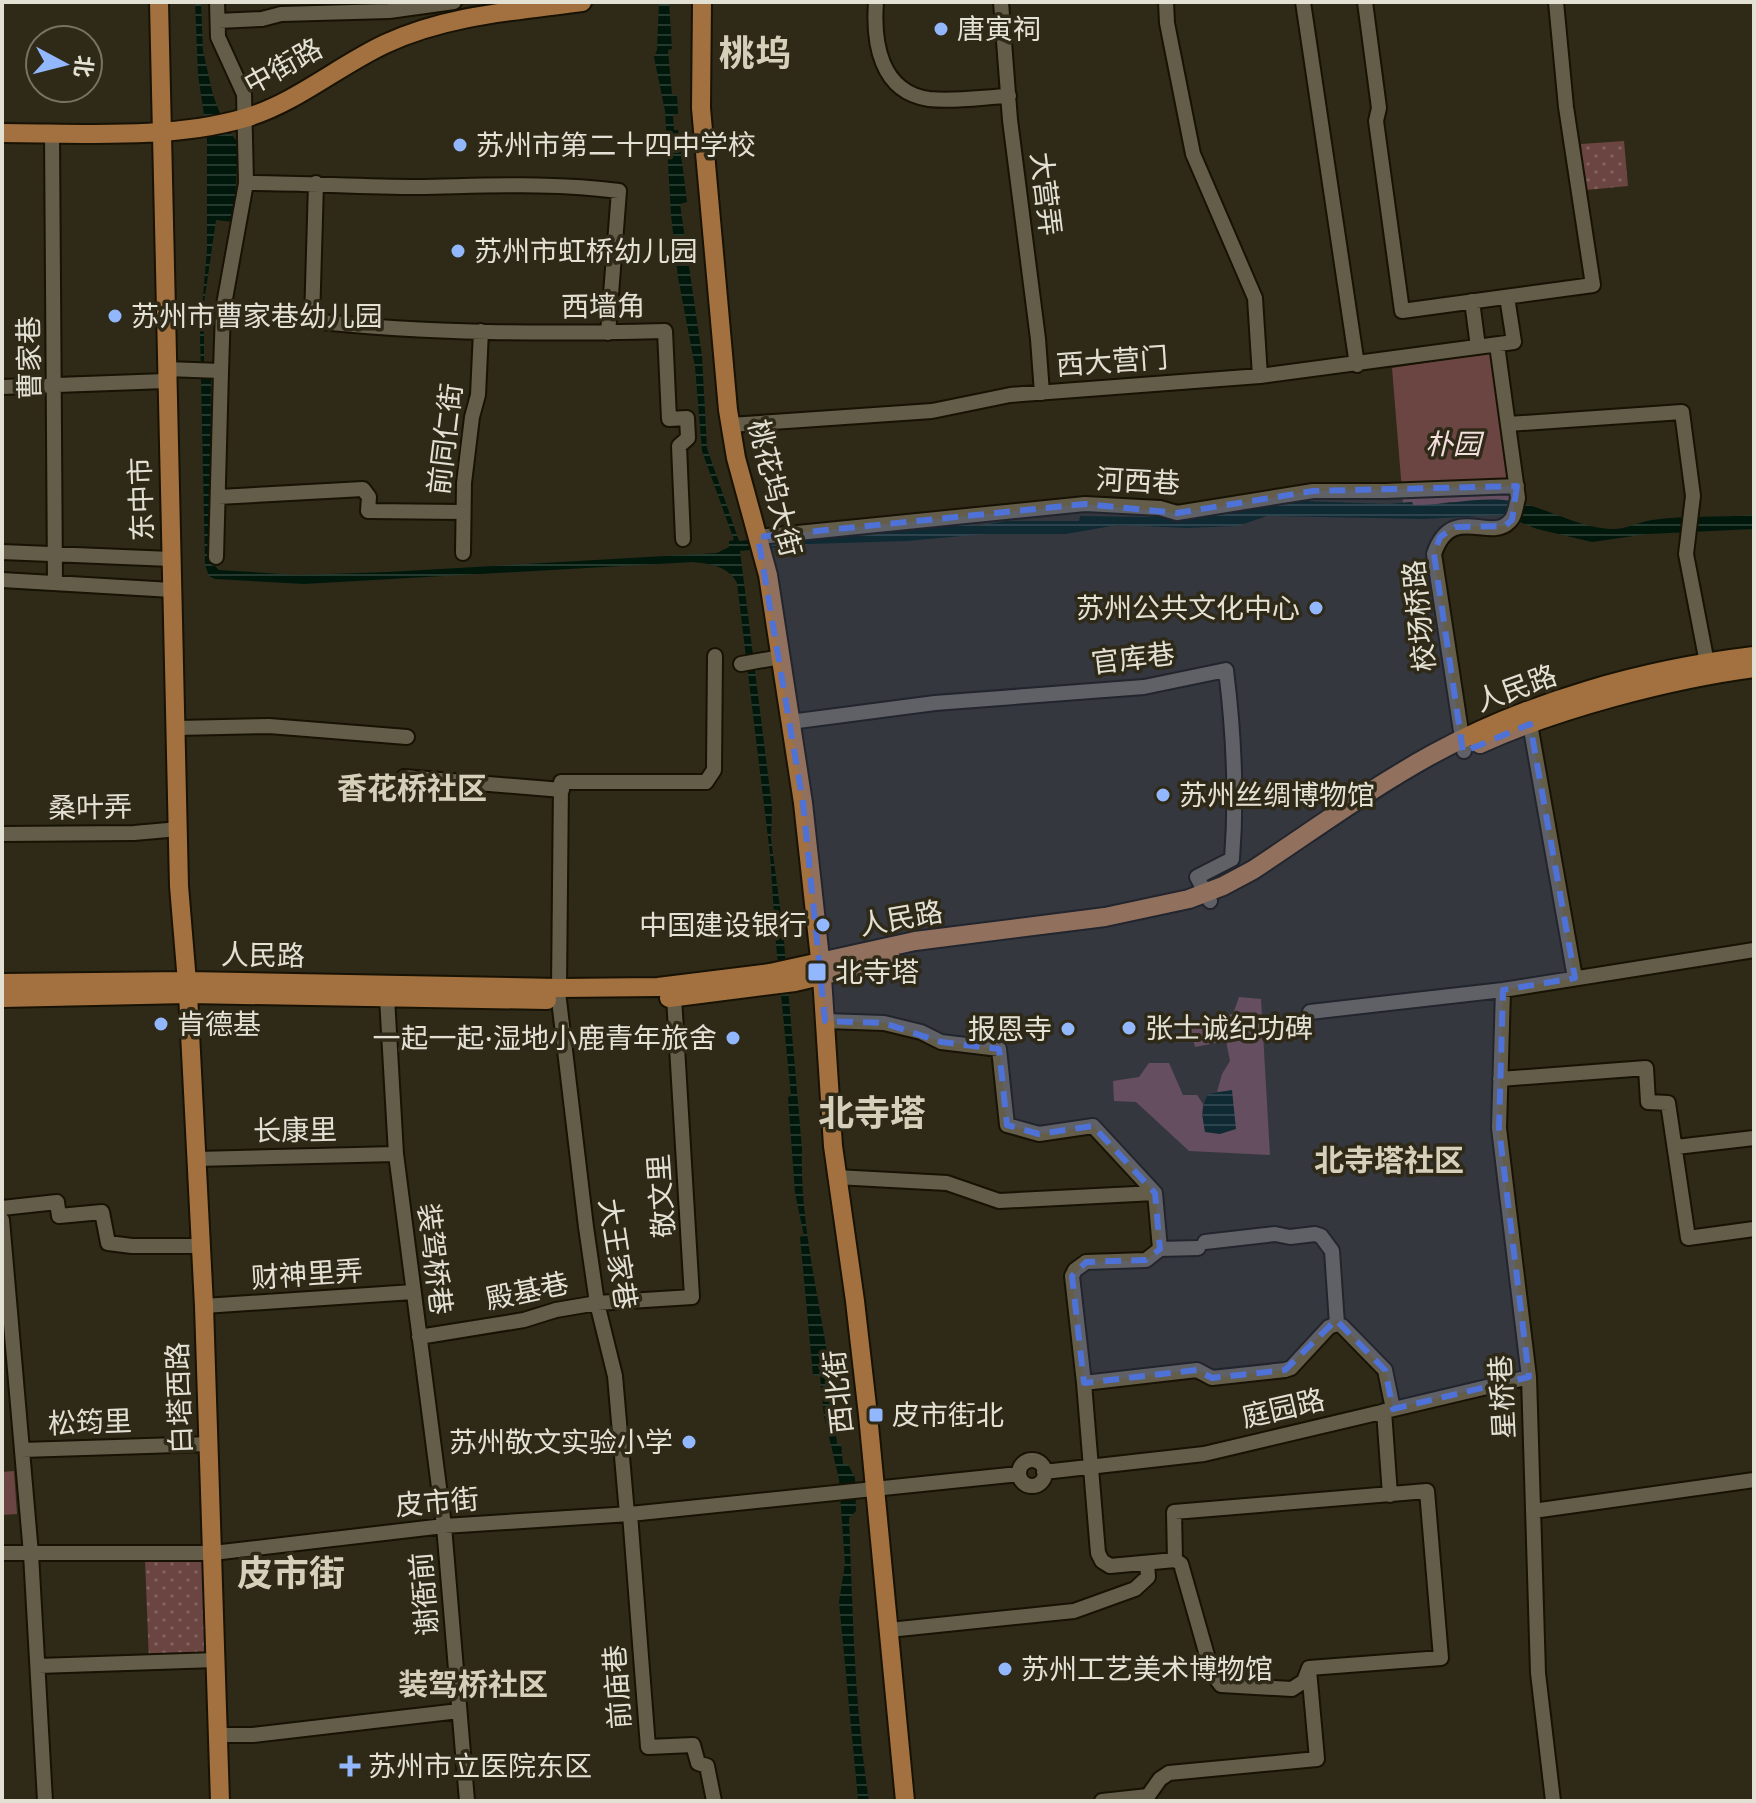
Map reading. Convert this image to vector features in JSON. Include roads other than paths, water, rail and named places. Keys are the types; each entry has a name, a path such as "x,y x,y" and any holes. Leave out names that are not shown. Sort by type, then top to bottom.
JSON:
{"main road":[{"name":"东中市","path":"159,2 181,911 188,988"},
{"name":"中街路","path":"2,133 160,131 238,120 283,102 352,59 418,29 476,17 582,2"},
{"name":"桃花坞大街","path":"701,5 702,126 730,425 759,542 781,657 803,803 821,970"},
{"name":"人民路","path":"2,983 674,997 935,949 1105,927 1174,912 1208,897 1393,779 1462,745 1503,720 1572,696 1669,670 1754,656"},
{"name":"人民路","path":"1462,745 1630,695 1710,675 1754,668"},
{"name":"西北街","path":"821,970 836,1177 857,1313 867,1490 889,1630 905,1801"},
{"name":"人民路","path":"2,998 188,988 387,998 559,994 771,979"},
{"name":"白塔西路","path":"188,988 204,1306 220,1801"}],"street":[{"path":"216,557 218,371 223,310 246,183 238,120 244,94 218,37 217,2"},
{"path":"218,21 262,19 281,14 389,11 454,2"},
{"path":"876,2 877,47 887,74 895,83 912,94 929,99 1009,96"},
{"name":"大营弄","path":"1001,2 1042,393"},
{"path":"1166,2 1167,23 1193,154 1255,298 1260,376"},
{"path":"1303,2 1357,365"},
{"path":"1365,2 1379,108 1376,121 1402,311 1593,285 1566,107 1556,2"},
{"name":"曹家巷","path":"52,133 55,583"},
{"path":"246,183 368,187 554,186 619,191 608,333"},
{"name":"西墙角","path":"316,183 312,321 367,327 481,331 665,331 669,419 687,418 688,438 679,446 683,539"},
{"path":"1497,345 1514,342 1507,297"},
{"path":"1472,301 1478,347"},
{"name":"前同仁街","path":"463,553 465,466 478,395 481,331"},
{"name":"西大营门","path":"730,425 932,411 1010,395 1260,376 1497,345"},
{"name":"校场桥路","path":"1462,745 1434,554 1440,537 1455,527 1505,526 1512,520 1517,492 1497,345"},
{"path":"2,387 218,371"},
{"path":"1508,424 1682,412 1693,496 1686,554 1707,663"},
{"path":"218,497 363,489 369,497 368,511 463,512"},
{"name":"河西巷","path":"759,542 1085,504 1160,508 1177,513 1313,491 1517,492"},
{"path":"2,552 171,559"},
{"path":"2,580 172,590"},
{"path":"404,777 562,790 561,782 706,782 714,770 715,656"},
{"path":"741,664 781,657"},
{"name":"官库巷","path":"790,722 948,701 1144,687 1226,670 1235,743 1236,812 1232,859 1197,877 1208,897"},
{"path":"1530,724 1575,978"},
{"path":"177,728 269,726 407,737"},
{"name":"大王家巷","path":"562,790 559,994 597,1303 615,1376 628,1514"},
{"name":"桑叶弄","path":"2,834 134,833 179,829"},
{"path":"1310,1012 1503,990 1754,950"},
{"name":"星桥巷","path":"1503,990 1499,1128 1529,1377 1538,1673 1553,1801"},
{"name":"敬文里","path":"597,1303 692,1297 674,997"},
{"name":"装驾桥巷","path":"387,998 396,1154 444,1526"},
{"path":"825,1021 884,1023 921,1032 941,1042 999,1049 1007,1125 1039,1134 1093,1126 1155,1193 1160,1249"},
{"path":"1500,1079 1646,1068 1648,1102 1668,1103 1688,1238 1754,1229"},
{"path":"1676,1147 1754,1138"},
{"name":"长康里","path":"196,1159 396,1154"},
{"path":"836,1177 947,1183 999,1201 1155,1193"},
{"path":"2,1208 57,1202 59,1216 102,1212 108,1243 200,1246"},
{"path":"2,1220 31,1554 45,1801"},
{"path":"1309,1668 1304,1681 1292,1689 1226,1687 1217,1682 1212,1673 1181,1564 1175,1560 1115,1567 1106,1564 1100,1557 1072,1276 1086,1262 1146,1260 1160,1249 1275,1234 1321,1236 1332,1251 1337,1324"},
{"name":"财神里弄","path":"204,1306 413,1292"},
{"name":"殿基巷","path":"419,1337 524,1320 556,1310 597,1303"},
{"path":"1084,1383 1197,1370 1212,1378 1285,1370 1291,1368 1329,1327 1337,1324 1385,1370 1390,1495"},
{"name":"庭园路","path":"867,1490 1019,1474 1024,1483 1033,1486 1042,1481 1044,1472 1204,1454 1529,1377"},
{"name":"松筠里","path":"22,1450 209,1444"},
{"path":"1533,1511 1754,1480"},
{"name":"皮市街","path":"2,1553 213,1553 444,1526 628,1514 867,1490"},
{"path":"1175,1560 1174,1512 1427,1491 1441,1658 1309,1668"},
{"name":"前庙巷","path":"628,1514 648,1747 693,1745 698,1763 707,1766 714,1801"},
{"name":"谢衙前","path":"444,1526 467,1801"},
{"path":"889,1630 1074,1611 1135,1589 1148,1577 1147,1563"},
{"path":"38,1666 216,1660"},
{"path":"1102,1801 1148,1796 1160,1779 1169,1773 1317,1759 1309,1668"},
{"path":"218,1735 253,1735 459,1711"}],"place":[{"name":"唐寅祠","path":"941,29"},
{"name":"苏州市第二十四中学校","path":"460,145"},
{"name":"苏州市虹桥幼儿园","path":"458,251"},
{"name":"苏州市曹家巷幼儿园","path":"115,316"},
{"name":"苏州公共文化中心","path":"1316,608"},
{"name":"苏州丝绸博物馆","path":"1163,795"},
{"name":"中国建设银行","path":"823,925"},
{"name":"北寺塔","path":"817,972"},
{"name":"肯德基","path":"161,1024"},
{"name":"张士诚纪功碑","path":"1129,1028"},
{"name":"报恩寺","path":"1068,1029"},
{"name":"一起一起·湿地小鹿青年旅舍","path":"733,1038"},
{"name":"皮市街北","path":"876,1415"},
{"name":"苏州敬文实验小学","path":"689,1442"},
{"name":"苏州工艺美术博物馆","path":"1005,1669"},
{"name":"苏州市立医院东区","path":"350,1766"}],"district":[{"name":"桃坞","path":"755,53"},
{"name":"香花桥社区","path":"412,789"},
{"name":"北寺塔","path":"872,1113"},
{"name":"北寺塔社区","path":"1389,1161"},
{"name":"皮市街","path":"291,1573"},
{"name":"装驾桥社区","path":"473,1685"}],"park label":[{"name":"朴园","path":"1453,444"}]}
